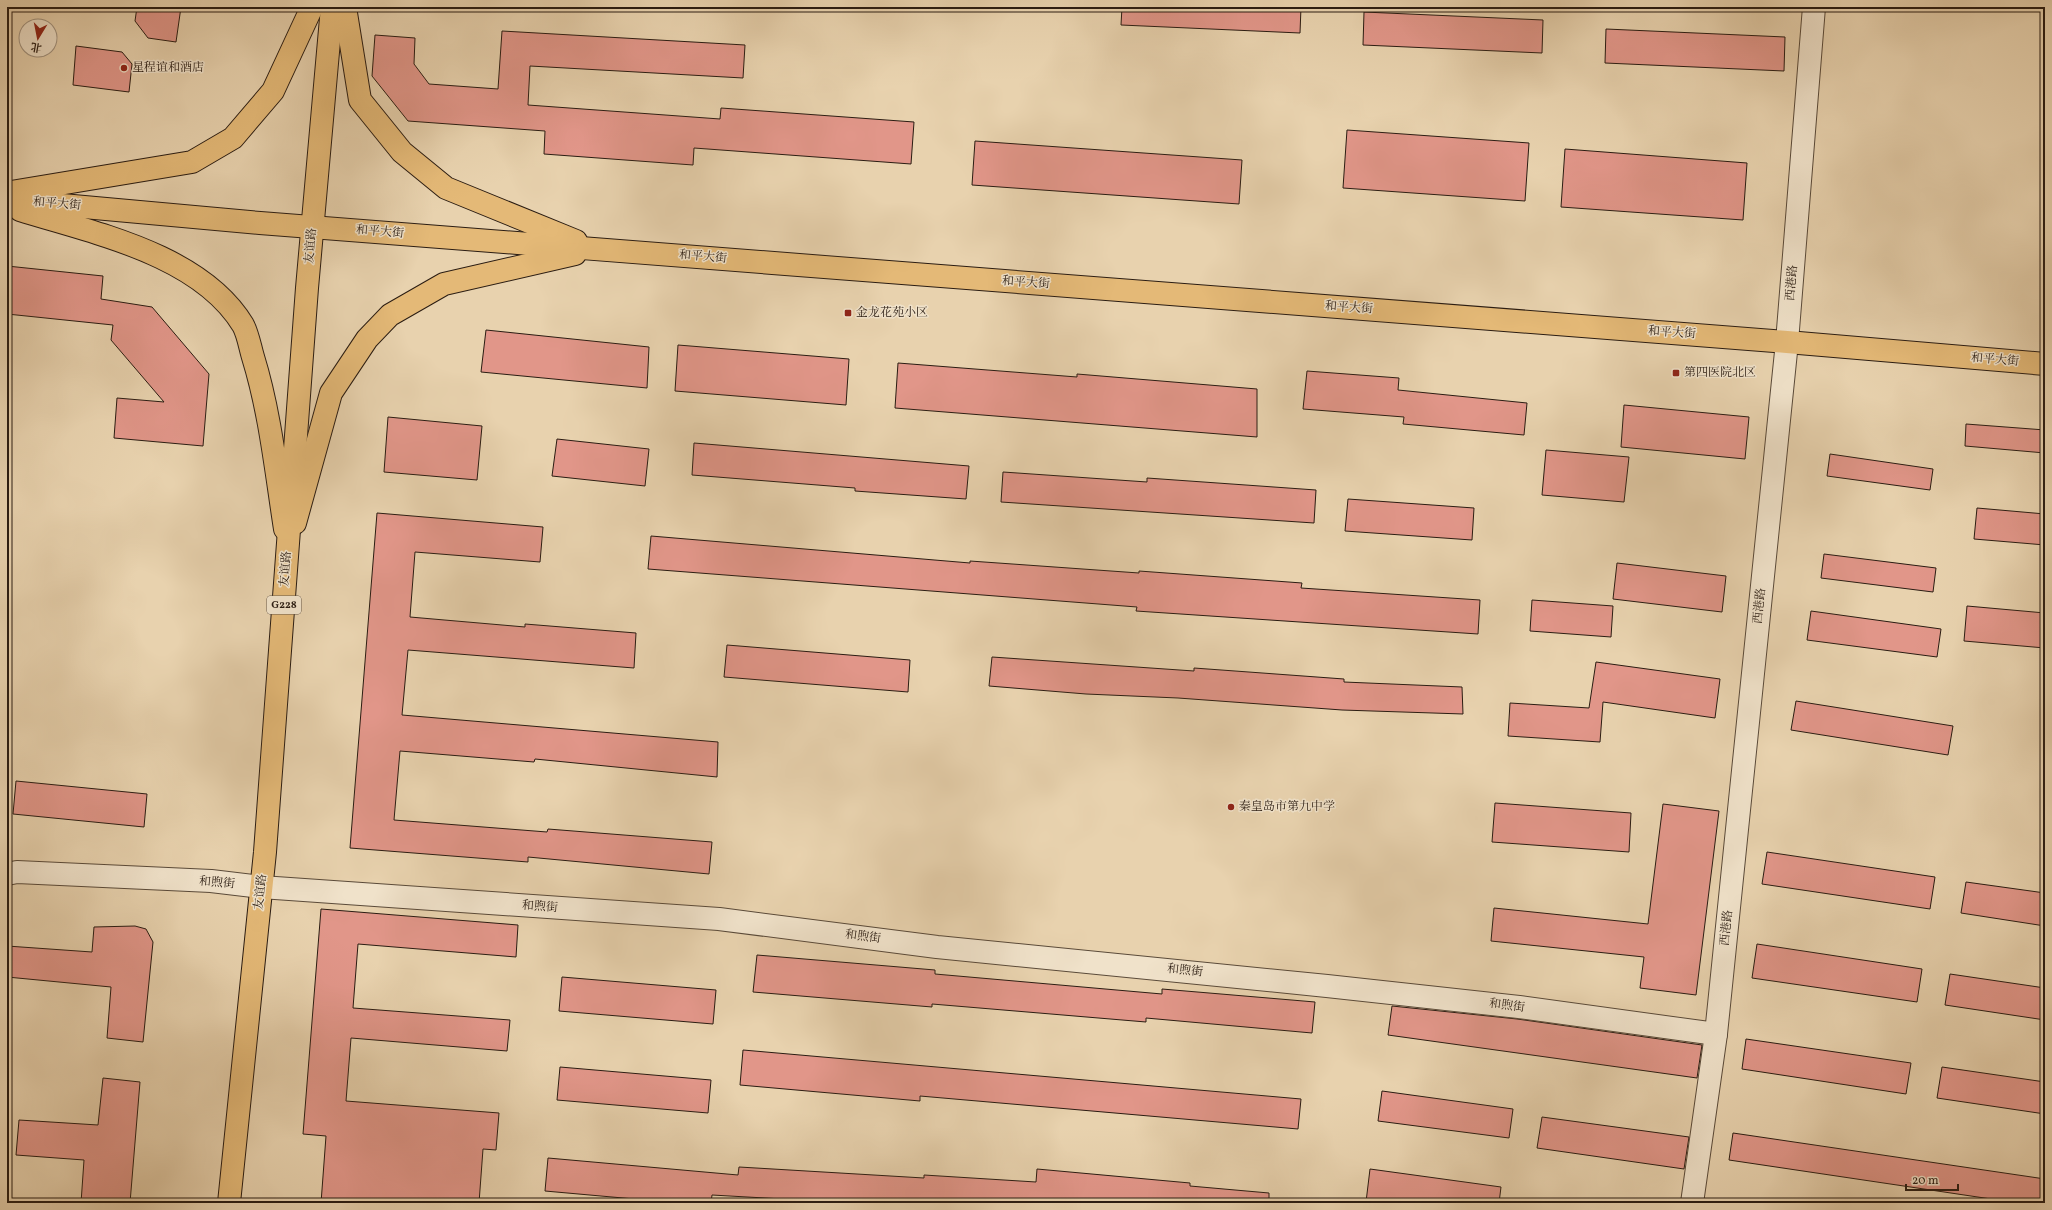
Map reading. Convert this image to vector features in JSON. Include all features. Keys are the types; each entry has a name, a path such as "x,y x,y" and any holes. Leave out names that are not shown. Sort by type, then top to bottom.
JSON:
{"main road":[{"path":"7,193 192,162 233,138 273,91 312,7"},
{"name":"友谊路","path":"229,1203 261,887 313,226 332,7"},
{"path":"345,7 360,100 402,152 446,188 595,249"},
{"name":"和平大街","path":"7,200 260,223 1787,342 2045,364"},
{"path":"7,206 152,252 205,282 225,303 243,326 263,391 288,547"},
{"path":"288,547 331,393 367,339 390,315 444,284 595,249"}],"street":[{"name":"西港路","path":"1692,1203 1716,1034 1787,342 1814,7"},
{"name":"和煦街","path":"7,874 17,872 211,881 261,887 719,919 937,947 1519,1007 1716,1034"}],"building":[{"path":"137,7 181,7 176,42 148,38 135,21"},
{"path":"1122,7 1301,7 1300,33 1121,25"},
{"path":"1364,12 1543,20 1542,53 1363,45"},
{"path":"1606,29 1785,37 1784,71 1605,63"},
{"path":"502,31 745,45 743,78 530,66 528,105 720,119 721,108 914,122 911,164 694,148 693,165 544,154 545,131 408,121 372,76 375,35 415,38 414,64 429,84 498,89"},
{"path":"76,46 122,52 132,64 129,92 73,85"},
{"path":"1347,130 1529,143 1525,201 1343,188"},
{"path":"975,141 1242,160 1239,204 972,185"},
{"path":"1565,149 1747,163 1743,220 1561,207"},
{"path":"7,266 103,276 101,299 152,307 209,374 203,446 114,438 117,398 164,402 111,340 113,325 7,314"},
{"path":"486,330 649,347 647,388 481,372"},
{"path":"678,345 849,359 846,405 675,391"},
{"path":"898,363 1077,377 1077,374 1257,389 1257,437 895,408"},
{"path":"1307,371 1399,378 1398,390 1527,403 1524,435 1403,424 1404,417 1303,409"},
{"path":"1624,405 1749,417 1745,459 1621,447"},
{"path":"388,417 482,426 477,480 384,472"},
{"path":"1966,424 2045,430 2045,453 1965,446"},
{"path":"557,439 649,449 645,486 552,476"},
{"path":"694,443 969,466 966,499 855,491 855,488 692,475"},
{"path":"1546,450 1629,457 1624,502 1542,495"},
{"path":"1830,454 1933,469 1930,490 1827,476"},
{"path":"1003,472 1147,482 1147,478 1316,490 1314,523 1001,502"},
{"path":"1348,499 1474,508 1472,540 1345,531"},
{"path":"1977,508 2045,514 2045,545 1974,539"},
{"path":"377,513 543,527 540,562 415,552 410,617 525,627 525,624 636,633 634,668 408,650 402,715 718,742 717,777 535,759 534,762 400,751 394,820 547,832 548,829 712,842 709,874 528,857 528,862 350,848"},
{"path":"651,536 970,563 970,561 1139,573 1139,571 1302,583 1301,588 1480,600 1478,634 1136,611 1137,607 648,569"},
{"path":"1824,554 1936,568 1933,592 1821,578"},
{"path":"1617,563 1726,576 1722,612 1613,599"},
{"path":"1532,600 1613,606 1611,637 1530,631"},
{"path":"1967,606 2045,613 2045,648 1964,641"},
{"path":"1811,611 1941,629 1937,657 1807,640"},
{"path":"727,645 910,660 908,692 724,677"},
{"path":"992,657 1194,671 1194,668 1344,679 1344,682 1462,687 1463,714 1342,710 1178,698 1086,694 989,686"},
{"path":"1596,662 1720,679 1715,718 1603,702 1600,742 1508,736 1510,703 1589,708"},
{"path":"1796,701 1953,726 1948,755 1791,730"},
{"path":"16,781 147,794 144,827 13,814"},
{"path":"1495,803 1631,813 1629,852 1492,842"},
{"path":"1663,804 1719,811 1696,995 1640,988 1644,957 1491,941 1494,908 1648,924"},
{"path":"1767,852 1935,877 1930,909 1762,884"},
{"path":"1966,882 2045,893 2045,926 1961,913"},
{"path":"321,909 518,925 516,957 358,944 353,1008 510,1020 507,1051 351,1038 346,1101 499,1113 496,1150 483,1149 479,1203 321,1203 326,1136 303,1134"},
{"path":"135,926 146,929 153,942 143,1042 107,1038 111,987 7,977 7,946 92,952 94,927"},
{"path":"1757,944 1922,969 1917,1002 1752,978"},
{"path":"757,955 935,970 935,974 1162,994 1162,989 1315,1002 1312,1033 1146,1018 1146,1022 932,1004 932,1007 753,992"},
{"path":"1950,974 2045,988 2045,1020 1945,1005"},
{"path":"562,977 716,990 713,1024 559,1011"},
{"path":"1392,1006 1517,1019 1702,1045 1697,1078 1388,1035"},
{"path":"1746,1039 1911,1063 1906,1094 1742,1069"},
{"path":"743,1050 1301,1099 1298,1129 920,1096 920,1101 740,1085"},
{"path":"560,1067 711,1080 708,1113 557,1100"},
{"path":"1942,1067 2045,1082 2045,1114 1937,1098"},
{"path":"103,1078 140,1082 130,1203 81,1203 84,1160 16,1155 19,1120 98,1125"},
{"path":"1382,1091 1513,1109 1509,1138 1378,1121"},
{"path":"1542,1117 1689,1137 1684,1169 1537,1148"},
{"path":"1733,1133 2045,1179 2045,1203 2018,1203 1729,1160"},
{"path":"548,1158 738,1175 739,1167 924,1178 924,1175 1036,1182 1037,1169 1190,1183 1190,1186 1269,1193 1269,1203 853,1203 712,1195 711,1203 679,1203 545,1191"},
{"path":"1370,1169 1501,1187 1499,1203 1366,1202"}],"place":[{"name":"星程谊和酒店","path":"124,68"},
{"name":"金龙花苑小区","path":"848,313"},
{"name":"第四医院北区","path":"1676,373"},
{"name":"秦皇岛市第九中学","path":"1231,807"}]}
